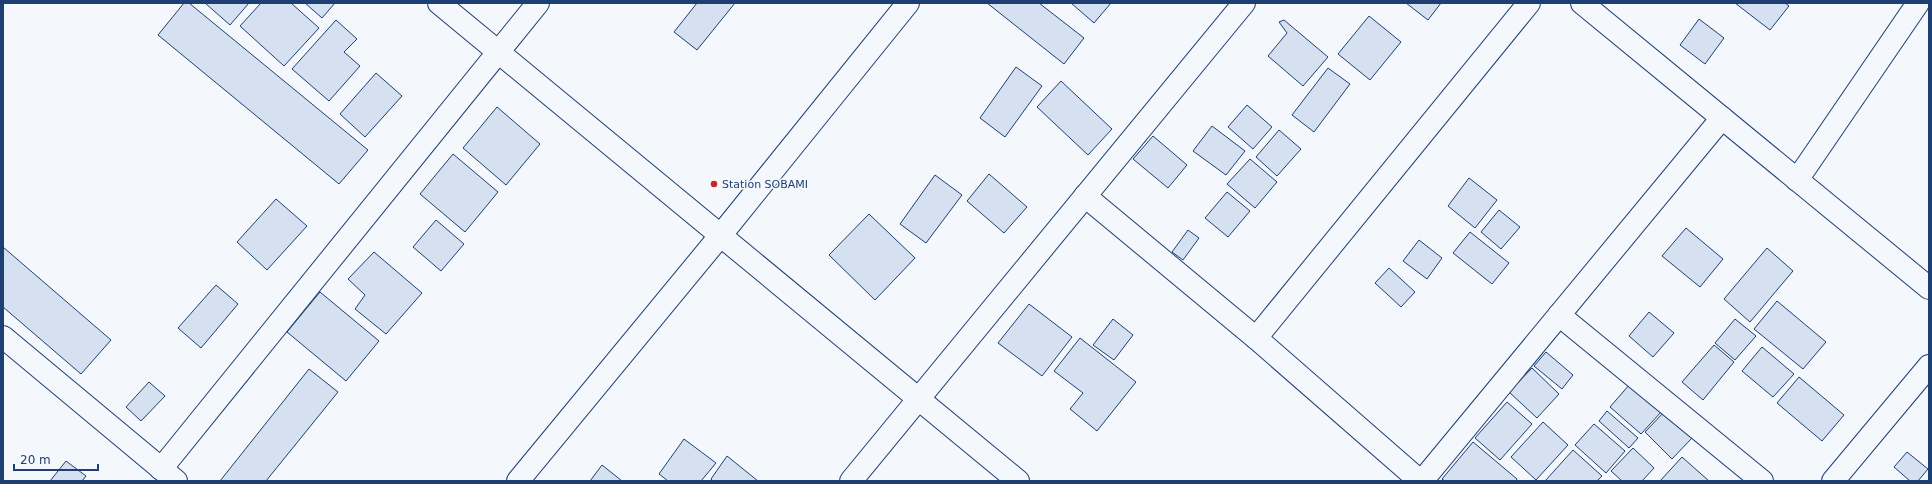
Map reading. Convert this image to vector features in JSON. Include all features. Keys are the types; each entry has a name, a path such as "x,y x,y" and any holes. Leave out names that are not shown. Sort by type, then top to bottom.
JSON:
{"street":[{"path":"439,3 1018,481"},
{"path":"3,337 168,475 498,51 538,3"},
{"path":"518,481 720,236 908,3"},
{"path":"851,481 1244,3"},
{"path":"1256,338 1529,3"},
{"path":"1582,3 1929,288"},
{"path":"1797,180 1918,3"},
{"path":"1085,196 1256,338 1421,481 1722,118"},
{"path":"1559,314 1762,481"},
{"path":"1834,481 1929,366"}],"building":[{"path":"184,3 189,3 368,150 339,184 158,35"},
{"path":"205,3 249,3 230,25"},
{"path":"261,3 291,3 319,28 284,66 240,26"},
{"path":"305,3 335,3 322,18"},
{"path":"697,3 735,3 697,50 674,32"},
{"path":"987,3 1039,3 1084,38 1064,64"},
{"path":"1071,3 1111,3 1094,23"},
{"path":"1406,3 1441,3 1428,20"},
{"path":"1735,3 1785,3 1789,6 1770,30"},
{"path":"1369,16 1401,42 1370,80 1338,54"},
{"path":"1699,19 1724,38 1705,64 1680,45"},
{"path":"336,20 357,39 344,52 360,66 329,101 292,69"},
{"path":"1284,20 1328,57 1303,86 1268,56 1287,33 1279,22"},
{"path":"1016,67 1042,86 1005,137 980,118"},
{"path":"1328,68 1350,84 1314,132 1292,115"},
{"path":"376,73 402,96 365,137 340,114"},
{"path":"1061,81 1112,129 1088,155 1037,107"},
{"path":"1247,105 1272,127 1253,149 1228,127"},
{"path":"497,107 540,144 506,185 463,148"},
{"path":"1212,126 1245,151 1226,175 1193,151"},
{"path":"1279,130 1301,149 1277,176 1256,157"},
{"path":"1153,136 1187,165 1168,188 1133,159"},
{"path":"453,154 498,192 465,232 420,194"},
{"path":"1250,159 1277,182 1255,208 1227,184"},
{"path":"989,174 1027,207 1004,233 967,201"},
{"path":"935,175 962,195 926,243 900,224"},
{"path":"1469,178 1497,200 1475,228 1448,206"},
{"path":"1227,192 1250,211 1228,237 1205,218"},
{"path":"276,199 307,226 267,270 237,242"},
{"path":"1499,210 1520,227 1501,249 1481,232"},
{"path":"869,214 915,258 875,300 829,255"},
{"path":"436,220 464,244 441,271 413,247"},
{"path":"1686,228 1723,259 1700,287 1662,256"},
{"path":"1188,230 1199,238 1183,260 1172,252"},
{"path":"1470,232 1509,263 1492,284 1453,253"},
{"path":"1419,240 1442,258 1427,279 1403,261"},
{"path":"3,247 111,340 81,374 3,307"},
{"path":"1767,248 1793,271 1750,322 1724,299"},
{"path":"374,252 422,293 386,334 355,309 365,295 348,279"},
{"path":"1389,268 1415,292 1401,307 1375,283"},
{"path":"216,285 238,304 201,348 178,328"},
{"path":"320,292 379,341 346,381 287,332"},
{"path":"1777,301 1826,342 1803,369 1754,329"},
{"path":"1029,304 1072,337 1042,376 998,343"},
{"path":"1649,312 1674,333 1653,357 1629,336"},
{"path":"1113,319 1133,335 1114,360 1093,345"},
{"path":"1735,319 1756,336 1735,360 1715,343"},
{"path":"1080,338 1136,382 1097,431 1070,409 1083,393 1054,371"},
{"path":"1714,345 1734,362 1703,400 1682,382"},
{"path":"1762,347 1794,374 1773,397 1742,371"},
{"path":"1546,352 1573,375 1562,389 1534,366"},
{"path":"1532,368 1559,394 1537,418 1509,392"},
{"path":"309,369 338,392 266,481 220,481"},
{"path":"1799,377 1844,415 1822,441 1777,403"},
{"path":"149,382 165,396 141,421 126,407"},
{"path":"1630,384 1661,412 1641,434 1610,407"},
{"path":"1507,402 1532,424 1500,460 1475,438"},
{"path":"1607,411 1638,438 1629,448 1599,421"},
{"path":"1665,411 1692,438 1672,459 1645,432"},
{"path":"1543,422 1568,445 1536,480 1511,457"},
{"path":"1594,424 1625,451 1606,473 1575,445"},
{"path":"684,439 716,463 701,481 668,481 659,474"},
{"path":"1473,442 1517,479 1516,481 1445,481 1442,479"},
{"path":"1633,448 1654,468 1642,481 1622,481 1611,471"},
{"path":"1573,450 1602,476 1597,481 1545,481"},
{"path":"1907,452 1928,469 1918,481 1910,481 1894,467"},
{"path":"727,456 758,481 713,481 711,479"},
{"path":"1682,457 1709,481 1660,481"},
{"path":"66,461 86,476 82,481 50,481"},
{"path":"602,465 622,481 590,481"}],"place":[{"name":"Station SOBAMI","path":"714,184"}]}
